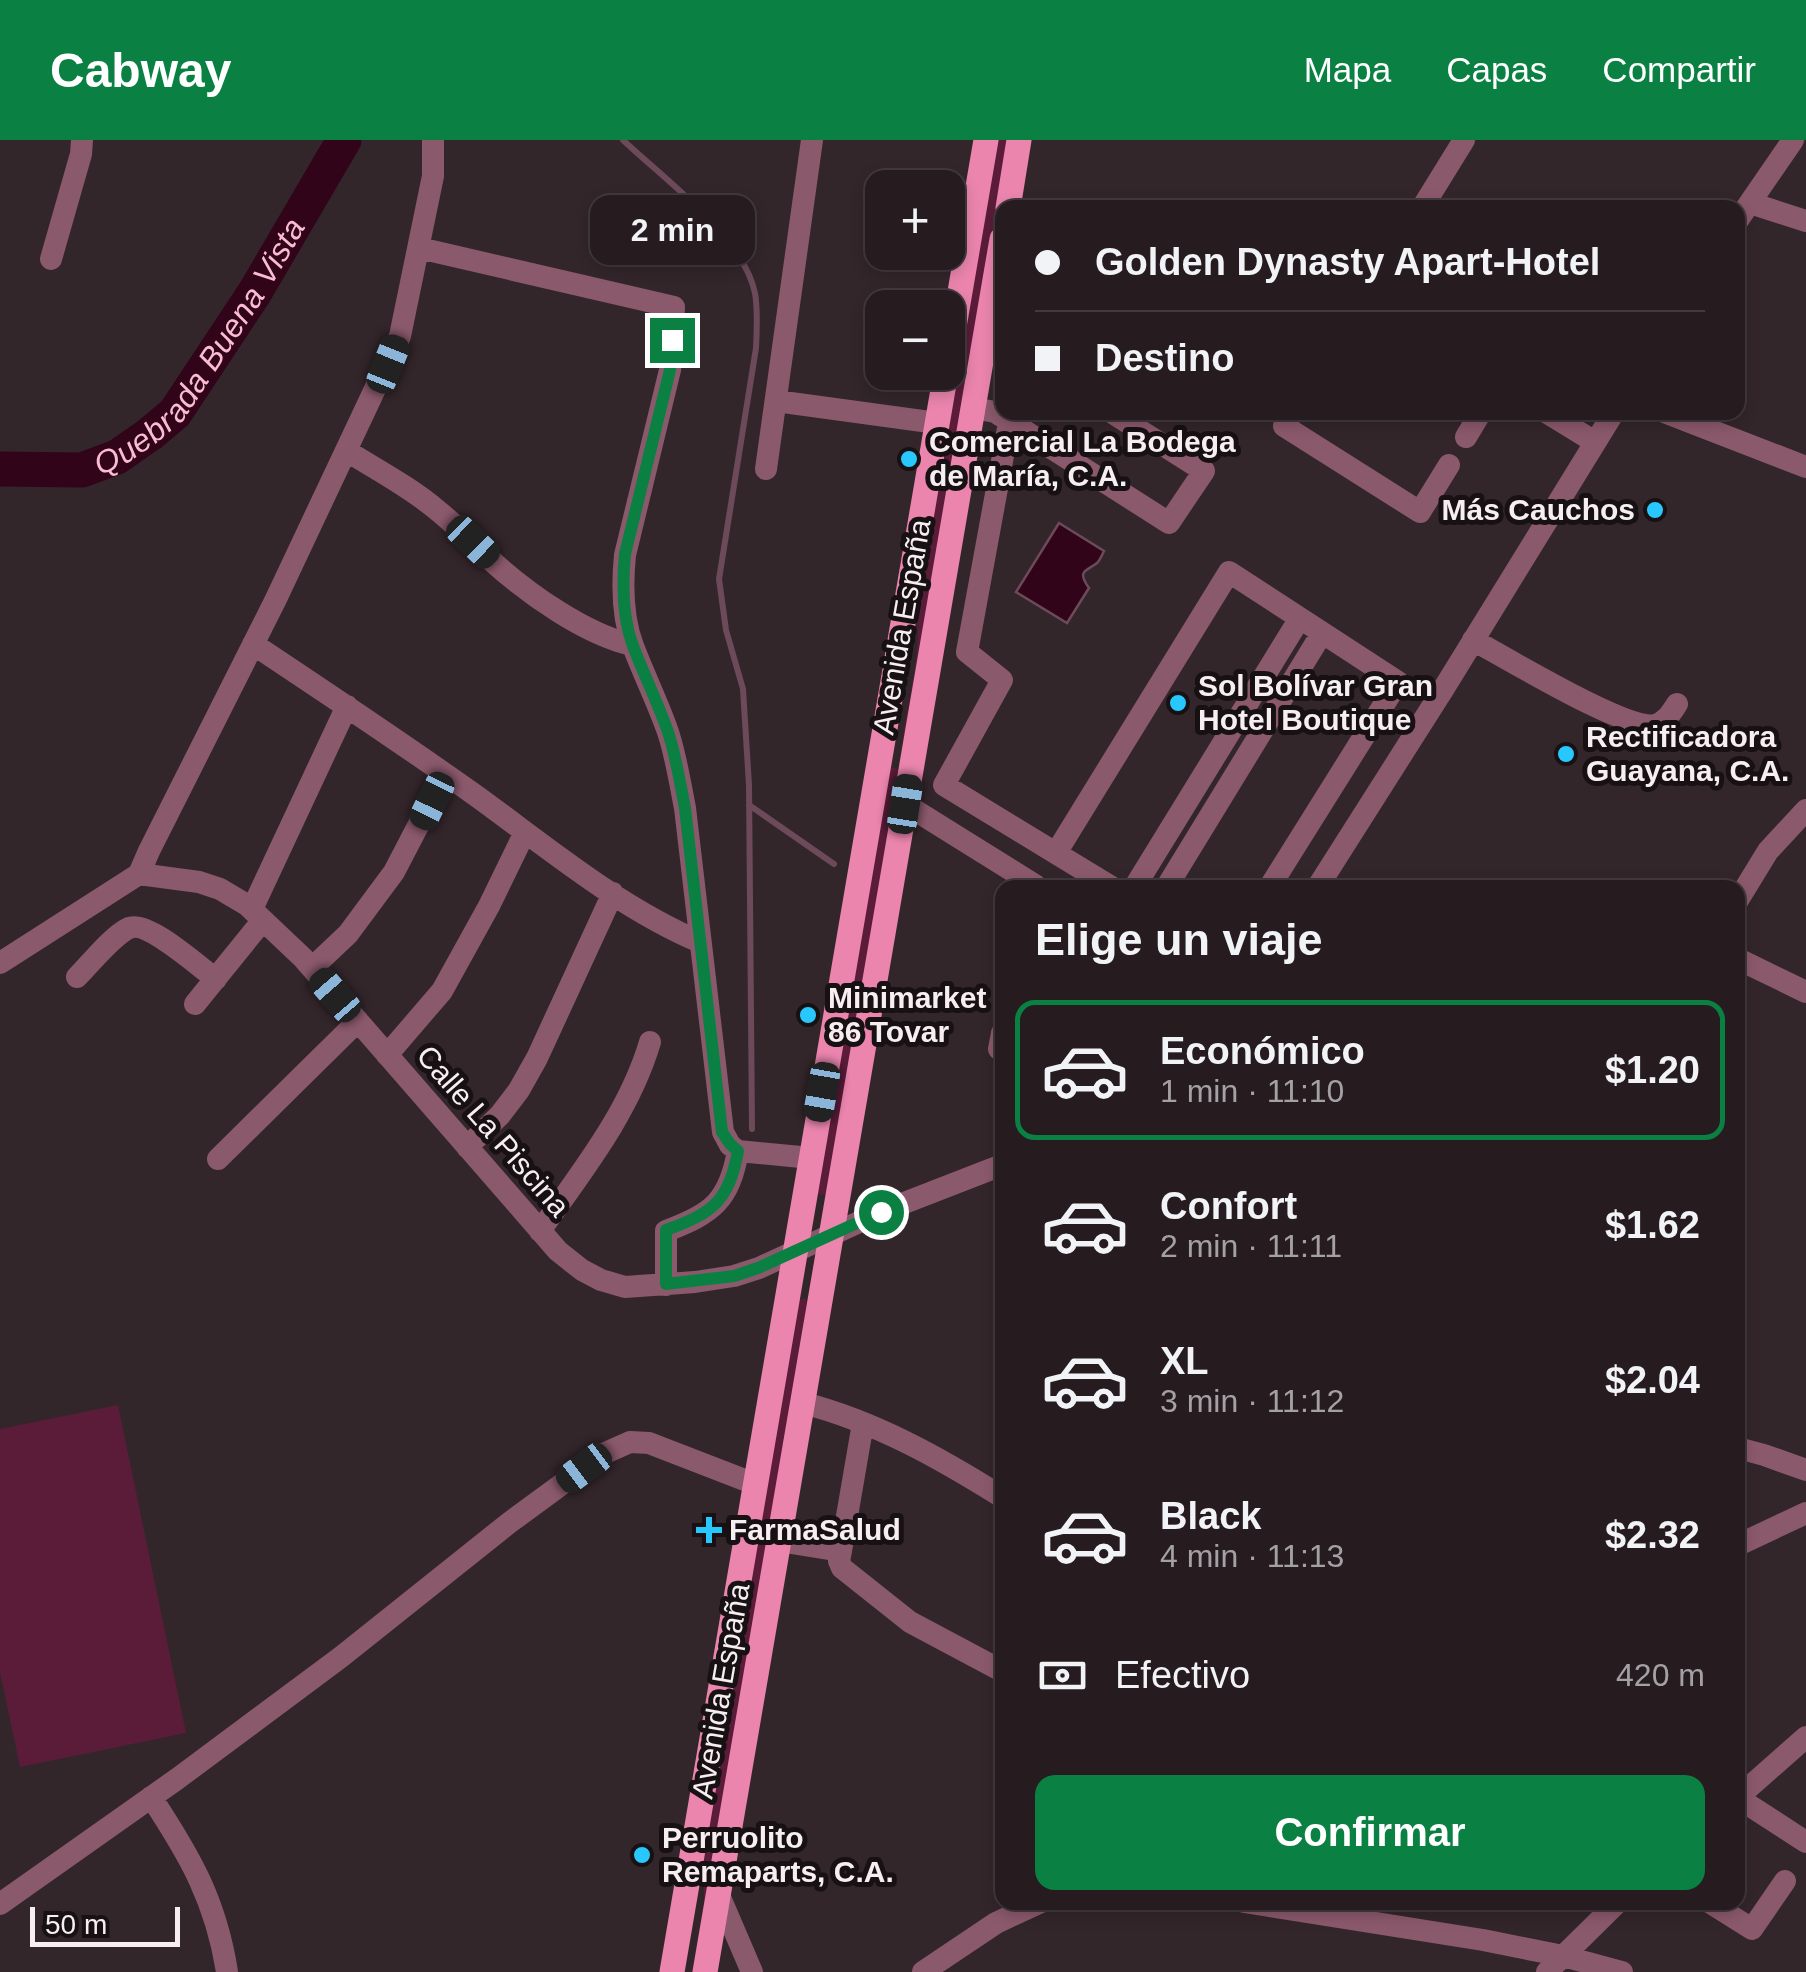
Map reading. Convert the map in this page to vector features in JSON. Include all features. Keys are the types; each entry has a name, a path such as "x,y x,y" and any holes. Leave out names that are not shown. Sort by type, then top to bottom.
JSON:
{"main road":[{"path":"960,290 986,140"},
{"path":"1009,200 1020,140"},
{"name":"Avenida España","path":"705,1972 973,408 993,350"},
{"name":"Avenida España","path":"672,1972 943,390"},
{"path":"880,753 912,759"}],"street":[{"path":"51,259 82,140"},
{"path":"4,959 140,874 400,336 433,176 432,140"},
{"path":"766,470 812,140"},
{"path":"1427,200 1464,140"},
{"path":"1745,211 1793,140"},
{"path":"1745,212 1806,221"},
{"path":"418,248 674,307 670,370 625,554 623,600 632,645 670,738 685,808 722,1132 738,1151 811,1158"},
{"path":"776,402 937,423"},
{"path":"973,408 995,412"},
{"path":"1009,420 967,652 1002,680 944,784 1100,880"},
{"path":"1014,420 1169,523 1204,471 1124,420"},
{"path":"1288,420 1284,426 1420,512 1449,465"},
{"path":"1466,437 1476,420"},
{"path":"1559,420 1595,442"},
{"path":"1322,880 1609,420"},
{"path":"1685,420 1806,467"},
{"path":"347,450 436,508 496,565 545,601 593,632 632,645"},
{"path":"1056,853 1229,572 1398,682 1274,880"},
{"path":"1139,880 1300,618"},
{"path":"1171,880 1322,633"},
{"path":"1473,640 1630,722 1659,723 1677,704"},
{"path":"253,644 652,920 700,942"},
{"path":"195,1004 258,915 346,706"},
{"path":"312,968 348,934 394,872 445,774"},
{"path":"905,804 1027,880"},
{"path":"1745,889 1768,851 1806,810"},
{"path":"387,1055 442,991 525,832"},
{"name":"Calle La Piscina","path":"140,874 199,882 220,889 258,915 312,968 558,1251 602,1280 625,1287 734,1276 995,1167"},
{"path":"466,1147 500,1115 519,1090 613,893"},
{"path":"77,977 127,930 139,926 216,979"},
{"path":"1745,962 1806,992"},
{"path":"218,1158 358,1021"},
{"path":"540,1231 626,1103 650,1042"},
{"path":"666,1284 666,1230 691,1221 721,1197 730,1187 738,1151"},
{"path":"803,1403 863,1423 951,1465 995,1493"},
{"path":"863,1423 839,1561 842,1568 910,1622 995,1666"},
{"path":"0,1904 379,1629 509,1523 620,1444 649,1443 755,1484"},
{"path":"1745,1450 1806,1470"},
{"path":"1745,1542 1806,1513"},
{"path":"779,1541 841,1550"},
{"path":"1745,1788 1806,1736"},
{"path":"1745,1797 1806,1842"},
{"path":"151,1798 203,1882 228,1972"},
{"path":"1722,1910 1752,1929 1785,1881"},
{"path":"718,1895 752,1972"},
{"path":"923,1972 996,1923 1024,1910"},
{"path":"1294,1910 1483,1940 1555,1964 1622,1972"},
{"path":"1555,1964 1610,1910"}],"shaded area":[{"path":"997,140 1009,140 999,200 995,200 995,220 905,738 903,739 918,625 916,609 954,390 965,390 965,325"},
{"path":"1059,523 1104,551 1097,563 1084,572 1089,588 1067,623 1016,592"},
{"path":"889,768 899,770 827,1194 820,1195 817,1193"},
{"path":"798,1301 807,1301 695,1972 692,1972 704,1903 704,1857"},
{"path":"118,1405 186,1733 20,1767 0,1672 0,1429"}],"waterway":[{"name":"Quebrada Buena Vista","path":"0,469 82,470 117,457 175,413 255,292 344,140"},
{"path":"623,140 719,230 748,272 756,300 756,348 719,579 726,630 743,689 749,785 752,1129"},
{"path":"749,805 834,864"}],"place":[{"name":"Comercial La Bodega de María, C.A.","path":"909,459"},
{"name":"Más Cauchos","path":"1655,510"},
{"name":"Sol Bolívar Gran Hotel Boutique","path":"1178,703"},
{"name":"Rectificadora Guayana, C.A.","path":"1566,754"},
{"name":"Minimarket 86 Tovar","path":"808,1015"},
{"name":"FarmaSalud","path":"709,1530"},
{"name":"Perruolito Remaparts, C.A.","path":"642,1855"}],"route":[{"path":"672,340 670,370 625,554 623,600 632,645 670,738 685,808 722,1132 738,1151 730,1187 721,1197 691,1221 666,1230 666,1284 734,1276 758,1268 881,1212"}]}
